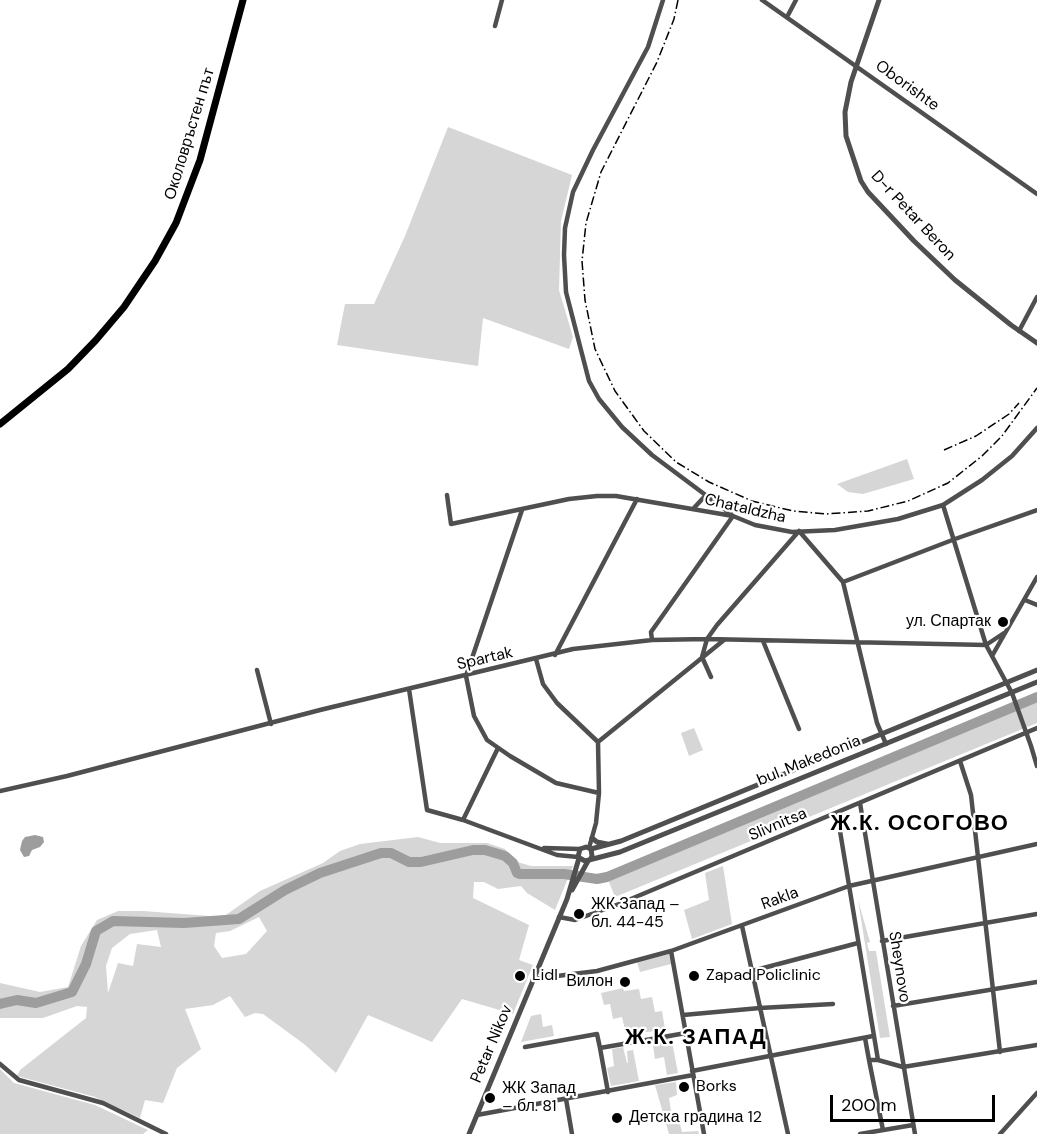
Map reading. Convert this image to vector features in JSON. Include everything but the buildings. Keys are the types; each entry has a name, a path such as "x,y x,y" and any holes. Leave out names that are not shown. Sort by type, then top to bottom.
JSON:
{"main road":[{"name":"Околовръстен път","path":"0,424 68,369 96,340 124,307 155,261 176,223 200,160 243,0"}],"street":[{"path":"495,26 502,0"},
{"path":"652,640 651,632 733,516 652,455 622,427 599,399 589,381 566,292 564,255 565,228 573,192 648,47 663,0"},
{"name":"Oborishte","path":"762,0 1037,194"},
{"path":"787,17 796,0"},
{"name":"D-r Petar Beron","path":"879,0 847,97 845,128 849,151 864,187 914,241 955,280 1018,331 1037,343"},
{"path":"1018,331 1037,297"},
{"name":"Chataldzha","path":"447,495 451,524 597,496 616,496 733,516 755,525 799,531 835,530 898,519 943,505 982,480 1012,456 1037,428"},
{"path":"1032,435 1037,441"},
{"path":"693,509 705,496"},
{"path":"555,655 637,499"},
{"path":"943,505 986,645 1007,683 1026,732 1034,746 1037,766"},
{"path":"522,510 466,675 474,716 481,732 498,748 556,783 598,793"},
{"path":"843,582 1037,510"},
{"path":"711,677 702,657 707,639 799,531 843,582 877,723 886,744"},
{"path":"992,656 1037,577"},
{"path":"1025,600 1037,605"},
{"path":"986,645 1007,631"},
{"name":"Spartak","path":"0,791 68,777 573,649 652,640 707,639 986,645"},
{"path":"598,742 725,639"},
{"path":"763,641 799,729"},
{"path":"536,659 543,684 557,703 598,742 596,823 592,837 579,858 579,871"},
{"path":"256,670 270,724"},
{"name":"bul. Makedonia","path":"585,848 621,841 1037,670"},
{"name":"bul. Makedonia","path":"589,860 620,852 1012,695 1037,682"},
{"path":"409,689 427,810 463,820 557,855 589,860"},
{"name":"Slivnitsa","path":"560,917 575,920 619,904 1037,728"},
{"path":"463,820 498,748"},
{"path":"960,761 970,791 979,855 1000,1052"},
{"name":"Sheynovo","path":"860,803 915,1134"},
{"path":"837,813 878,1060"},
{"path":"592,837 597,842 608,844"},
{"name":"Rakla","path":"534,979 597,971 671,951 849,886 979,855 1037,844"},
{"path":"541,848 585,848 592,856 579,871"},
{"name":"Petar Nikov","path":"469,1134 579,871"},
{"path":"882,941 1037,914"},
{"path":"742,926 788,1134"},
{"path":"752,971 858,943"},
{"path":"671,951 704,1134"},
{"path":"893,1005 1037,982"},
{"path":"683,1015 833,1004"},
{"path":"600,1048 686,1033"},
{"path":"525,1047 597,1034 608,1092"},
{"path":"477,1115 608,1092 873,1036"},
{"path":"865,1038 883,1130"},
{"path":"869,1060 878,1060 903,1067 1037,1045"},
{"path":"0,1064 19,1080 103,1103 166,1134"},
{"path":"1000,1134 1037,1094"},
{"path":"566,1099 572,1134"},
{"path":"860,1134 890,1131 914,1125"}],"shaded area":[{"path":"448,127 572,175 561,221 559,290 573,337 569,349 483,318 478,366 337,345 345,304 374,304 405,236"},
{"path":"907,459 914,479 863,494 848,492 837,484"},
{"path":"1037,697 1037,723 615,897 607,877"},
{"path":"694,728 703,750 689,756 681,733"},
{"path":"35,835 43,837 44,842 40,847 32,850 29,856 24,857 20,850 22,841 25,837"},
{"path":"418,837 440,843 487,843 505,849 514,861 531,866 573,866 555,910 527,893 521,886 498,889 484,882 474,882 473,898 529,925 519,960 533,965 513,1014 462,999 432,1042 368,1015 336,1073 304,1044 263,1014 255,1013 245,1017 230,996 213,1005 185,1009 201,1049 177,1068 163,1103 145,1100 140,1118 95,1097 17,1076 20,1070 86,1018 87,1007 77,1006 43,1018 0,1018 0,983 40,992 68,987 81,946 97,920 118,911 223,917 260,891 323,863 340,851 360,844","holes":["259,917 267,931 246,954 222,958 214,946 216,933 230,931","157,930 161,947 137,944 133,966 118,963 108,993 106,966 112,948 130,934"]},
{"path":"723,866 732,924 692,939 684,910 709,900 705,873"},
{"path":"858,900 870,942 867,943 869,951 876,951 890,1037 880,1038"},
{"path":"669,954 671,964 640,972 637,962"},
{"path":"623,988 624,991 639,989 641,999 652,997 655,1012 662,1011 666,1035 658,1036 657,1031 626,1034 622,1017 613,1019 610,1004 604,1005 601,993"},
{"path":"541,1014 543,1027 552,1025 554,1036 521,1042 531,1016"},
{"path":"671,1037 678,1073 667,1075 664,1057 655,1059 652,1040"},
{"path":"623,1047 627,1063 627,1051 633,1050 639,1081 611,1086 607,1068 614,1066 612,1049"},
{"path":"0,1069 14,1083 95,1105 148,1130 143,1134 0,1134"},
{"path":"676,1082 677,1095 669,1098 672,1117 678,1117 682,1132 698,1131 699,1134 669,1134 655,1085"}],"waterway":[{"path":"0,1004 17,1000 36,1003 72,992 86,964 96,931 113,921 184,923 239,919 285,890 320,873 381,853 391,853 409,862 421,862 473,850 485,850 505,856 520,874 564,874 597,879 607,877 1037,697"}],"railway":[{"path":"678,0 674,19 657,62 601,172 586,223 582,261 585,300 595,349 615,391 644,431 676,462 709,482 752,501 793,511 826,514 868,511 908,501 948,483 982,456 1002,436 1037,388"},
{"path":"944,450 976,436 1009,414 1019,403"}],"place":[{"name":"ул. Спартак","path":"1003,622"},
{"name":"ЖК Запад – бл. 44-45","path":"579,914"},
{"name":"Lidl","path":"520,976"},
{"name":"Zapad Policlinic","path":"694,976"},
{"name":"Вилон","path":"625,982"},
{"name":"Borks","path":"684,1087"},
{"name":"ЖК Запад – бл. 81","path":"490,1098"},
{"name":"Детска градина 12","path":"617,1118"}],"district":[{"name":"Ж.К. ОСОГОВО","path":"920,824"},
{"name":"Ж.К. ЗАПАД","path":"696,1038"}]}
